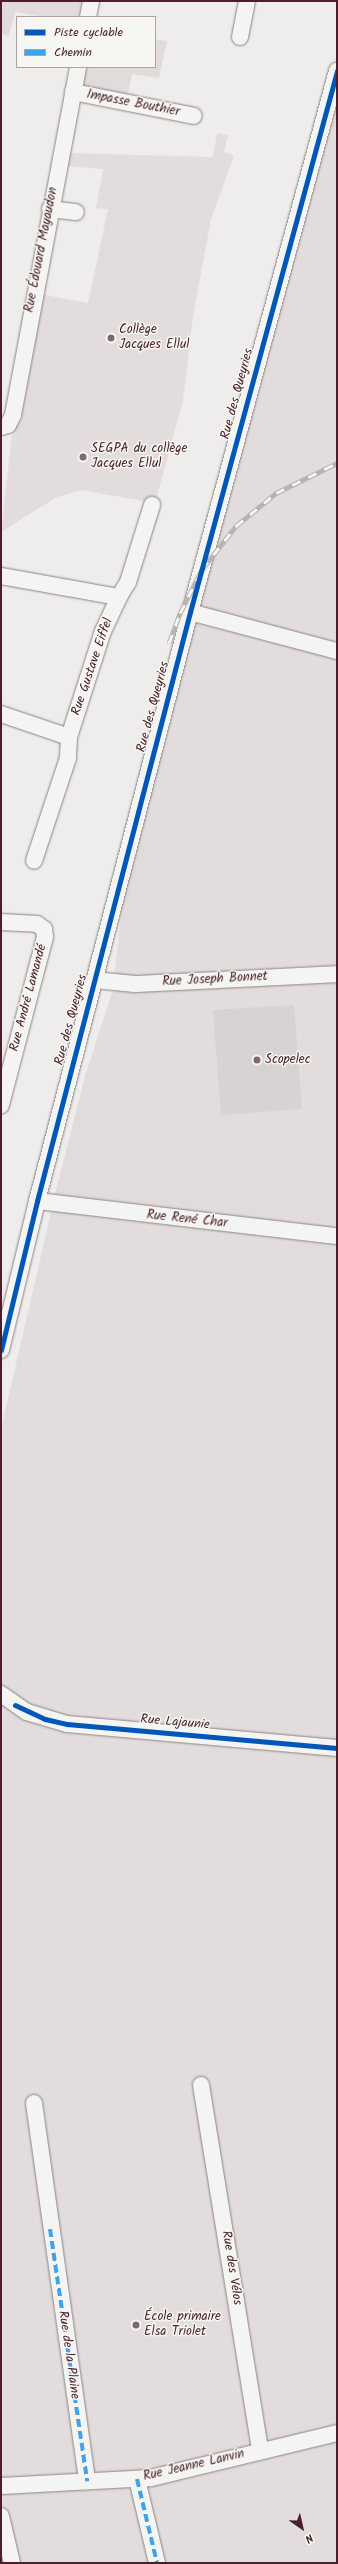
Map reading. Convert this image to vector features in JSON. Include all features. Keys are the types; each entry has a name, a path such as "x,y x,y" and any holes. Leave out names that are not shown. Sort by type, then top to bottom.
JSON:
{"street":[{"path":"88,16 91,1"},
{"path":"240,37 247,1"},
{"name":"Rue Édouard Mayaudon","path":"1,427 8,425 12,415 78,68"},
{"name":"Rue des Queyries","path":"1,1350 37,1201 190,612 337,71"},
{"name":"Impasse Bouthier","path":"73,92 194,116"},
{"path":"50,209 76,212"},
{"name":"Rue Gustave Eiffel","path":"34,861 68,758 69,738 103,631 128,582 152,505"},
{"path":"1,576 119,598"},
{"path":"190,612 337,651"},
{"path":"1,714 69,738"},
{"name":"Rue André Lamandé","path":"1,922 37,924 44,929 45,937 1,1105"},
{"name":"Rue Joseph Bonnet","path":"94,980 127,984 337,974"},
{"name":"Rue René Char","path":"37,1201 337,1236"},
{"name":"Rue Lajaunie","path":"1,1694 27,1712 67,1724 337,1748"},
{"name":"Rue des Vélos","path":"201,2085 260,2451"},
{"name":"Rue de la Plaine","path":"34,2103 50,2229 87,2481"},
{"name":"Rue Jeanne Lanvin","path":"1,2486 151,2478 337,2433"},
{"path":"137,2479 157,2563"},
{"path":"1,2516 12,2563"}],"shaded area":[{"path":"1,1 85,1 82,16 37,16 15,12 9,36 1,34"},
{"path":"156,39 167,41 159,78 132,74 127,98 78,89 82,68 156,68"},
{"path":"337,76 337,2563 1,2563 1,1429 55,1195 86,1073 113,990 122,905"},
{"name":"Collège Jacques Ellul","path":"217,133 228,135 224,152 234,156 211,219 193,316 183,401 155,503 81,490 57,497 1,532 12,436 40,294 88,303 108,209 96,208 103,169 65,166 67,153 213,157"},
{"path":"114,181 124,183 113,238 116,232 154,240 139,315 101,307 102,296 76,428 67,426"},
{"path":"144,823 176,831 178,824 186,824 304,834 297,907 310,908 314,955 138,965 125,950 137,909 122,905"},
{"path":"86,1073 236,1126 337,1123 337,1223 55,1195"}],"building":[{"name":"Scopelec","path":"294,1005 302,1109 221,1115 213,1010"}],"railway":[{"path":"169,643 180,613 202,569 236,526 276,493 337,463"}],"marked path":[{"path":"50,2229 87,2481"},
{"path":"137,2479 157,2563"}],"cycle path":[{"path":"1,1350 37,1201 190,612 337,71"},
{"path":"15,1705 45,1719 67,1724 337,1748"}],"place":[{"name":"Collège Jacques Ellul","path":"111,338"},
{"name":"SEGPA du collège Jacques Ellul","path":"83,457"},
{"name":"Scopelec","path":"257,1060"},
{"name":"École primaire Elsa Triolet","path":"136,2325"}]}
